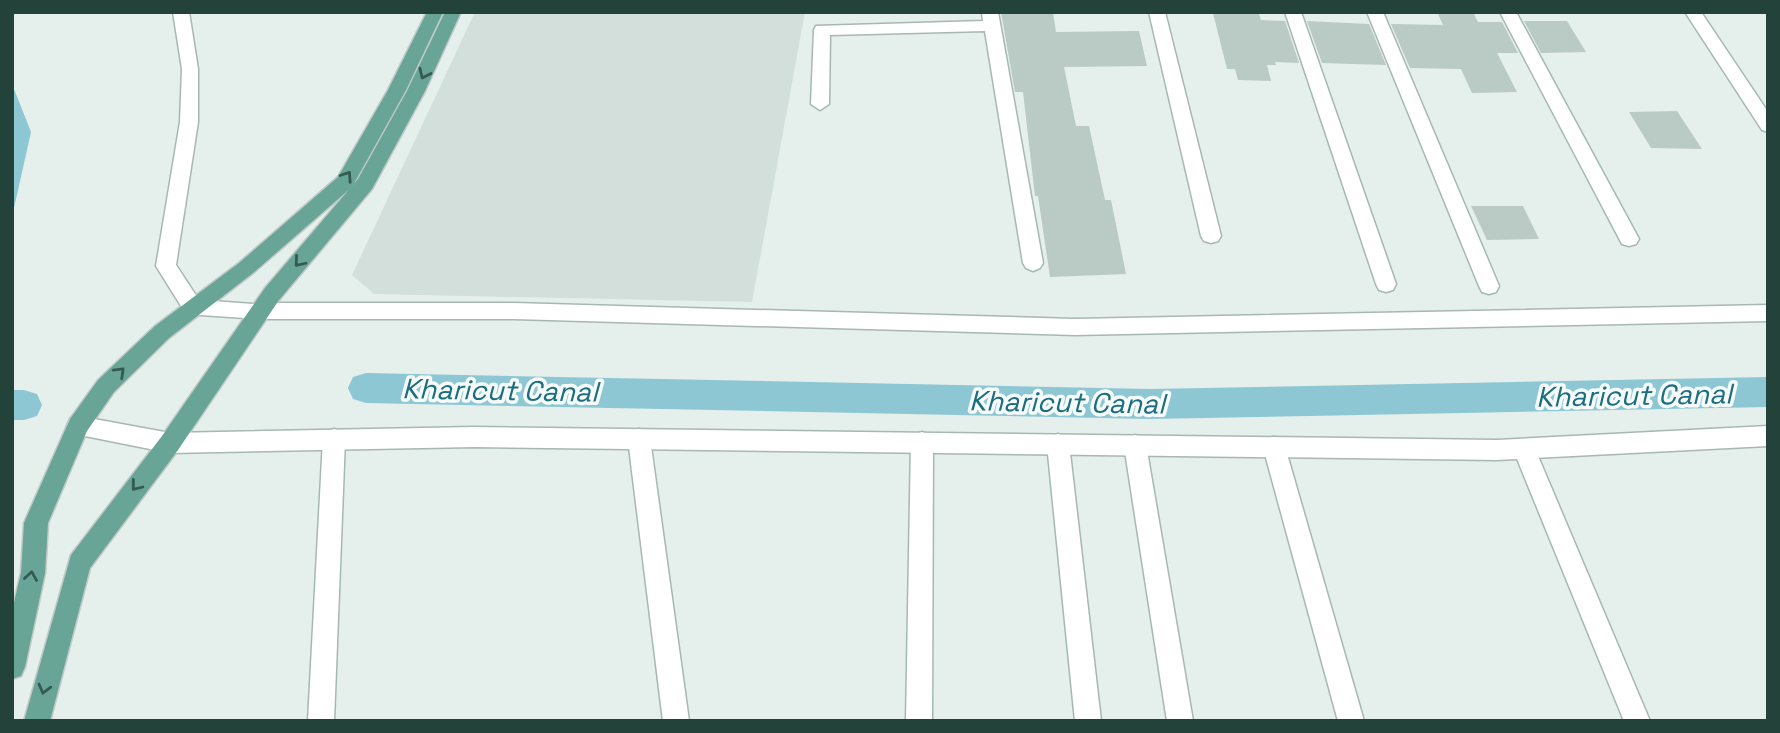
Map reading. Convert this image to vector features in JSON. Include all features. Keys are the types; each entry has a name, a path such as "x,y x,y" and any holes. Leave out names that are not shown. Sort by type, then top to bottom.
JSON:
{"main road":[{"path":"12,667 33,573 36,523 78,426 106,386 162,332 246,268 345,182 397,90 435,12"},
{"path":"37,721 79,564 170,443 261,311 365,184 416,91 453,12"}],"street":[{"path":"181,12 190,69 189,122 166,266 193,308 261,311 514,311 1074,327 1768,313"},
{"path":"1157,12 1211,236"},
{"path":"1293,12 1386,284"},
{"path":"1375,12 1489,286"},
{"path":"1508,12 1629,239"},
{"path":"1693,12 1768,125"},
{"path":"820,104 822,30 991,19 1033,263"},
{"path":"78,426 170,443 474,437 1524,449 1768,436"},
{"path":"321,721 334,439"},
{"path":"639,439 676,721"},
{"path":"919,721 922,442"},
{"path":"1058,444 1088,721"},
{"path":"1135,445 1180,721"},
{"path":"1274,447 1351,721"},
{"path":"1524,449 1637,721"}],"shaded area":[{"path":"475,12 805,12 752,302 374,294 352,275"}],"water":[{"path":"12,84 31,132 12,217"}],"building":[{"path":"1001,12 1053,12 1056,32 1139,31 1147,66 1064,67 1076,126 1089,126 1105,200 1111,200 1126,274 1050,277 1038,196 1035,196 1023,92 1015,92"},
{"path":"1213,13 1259,14 1261,20 1285,21 1299,63 1275,62 1276,65 1267,65 1271,81 1238,80 1235,69 1227,69"},
{"path":"1438,14 1474,14 1478,22 1502,22 1518,53 1497,53 1517,92 1472,93 1461,69 1410,68 1391,24 1443,25"},
{"path":"1307,21 1369,24 1386,65 1322,63"},
{"path":"1524,21 1567,21 1586,52 1541,53"},
{"path":"1677,111 1702,149 1651,148 1629,112"},
{"path":"1471,206 1523,206 1539,239 1487,240"}],"waterway":[{"name":"Kharicut Canal","path":"366,388 1150,404 1768,392"},
{"name":"Kharicut Canal","path":"12,405 24,405"}]}
